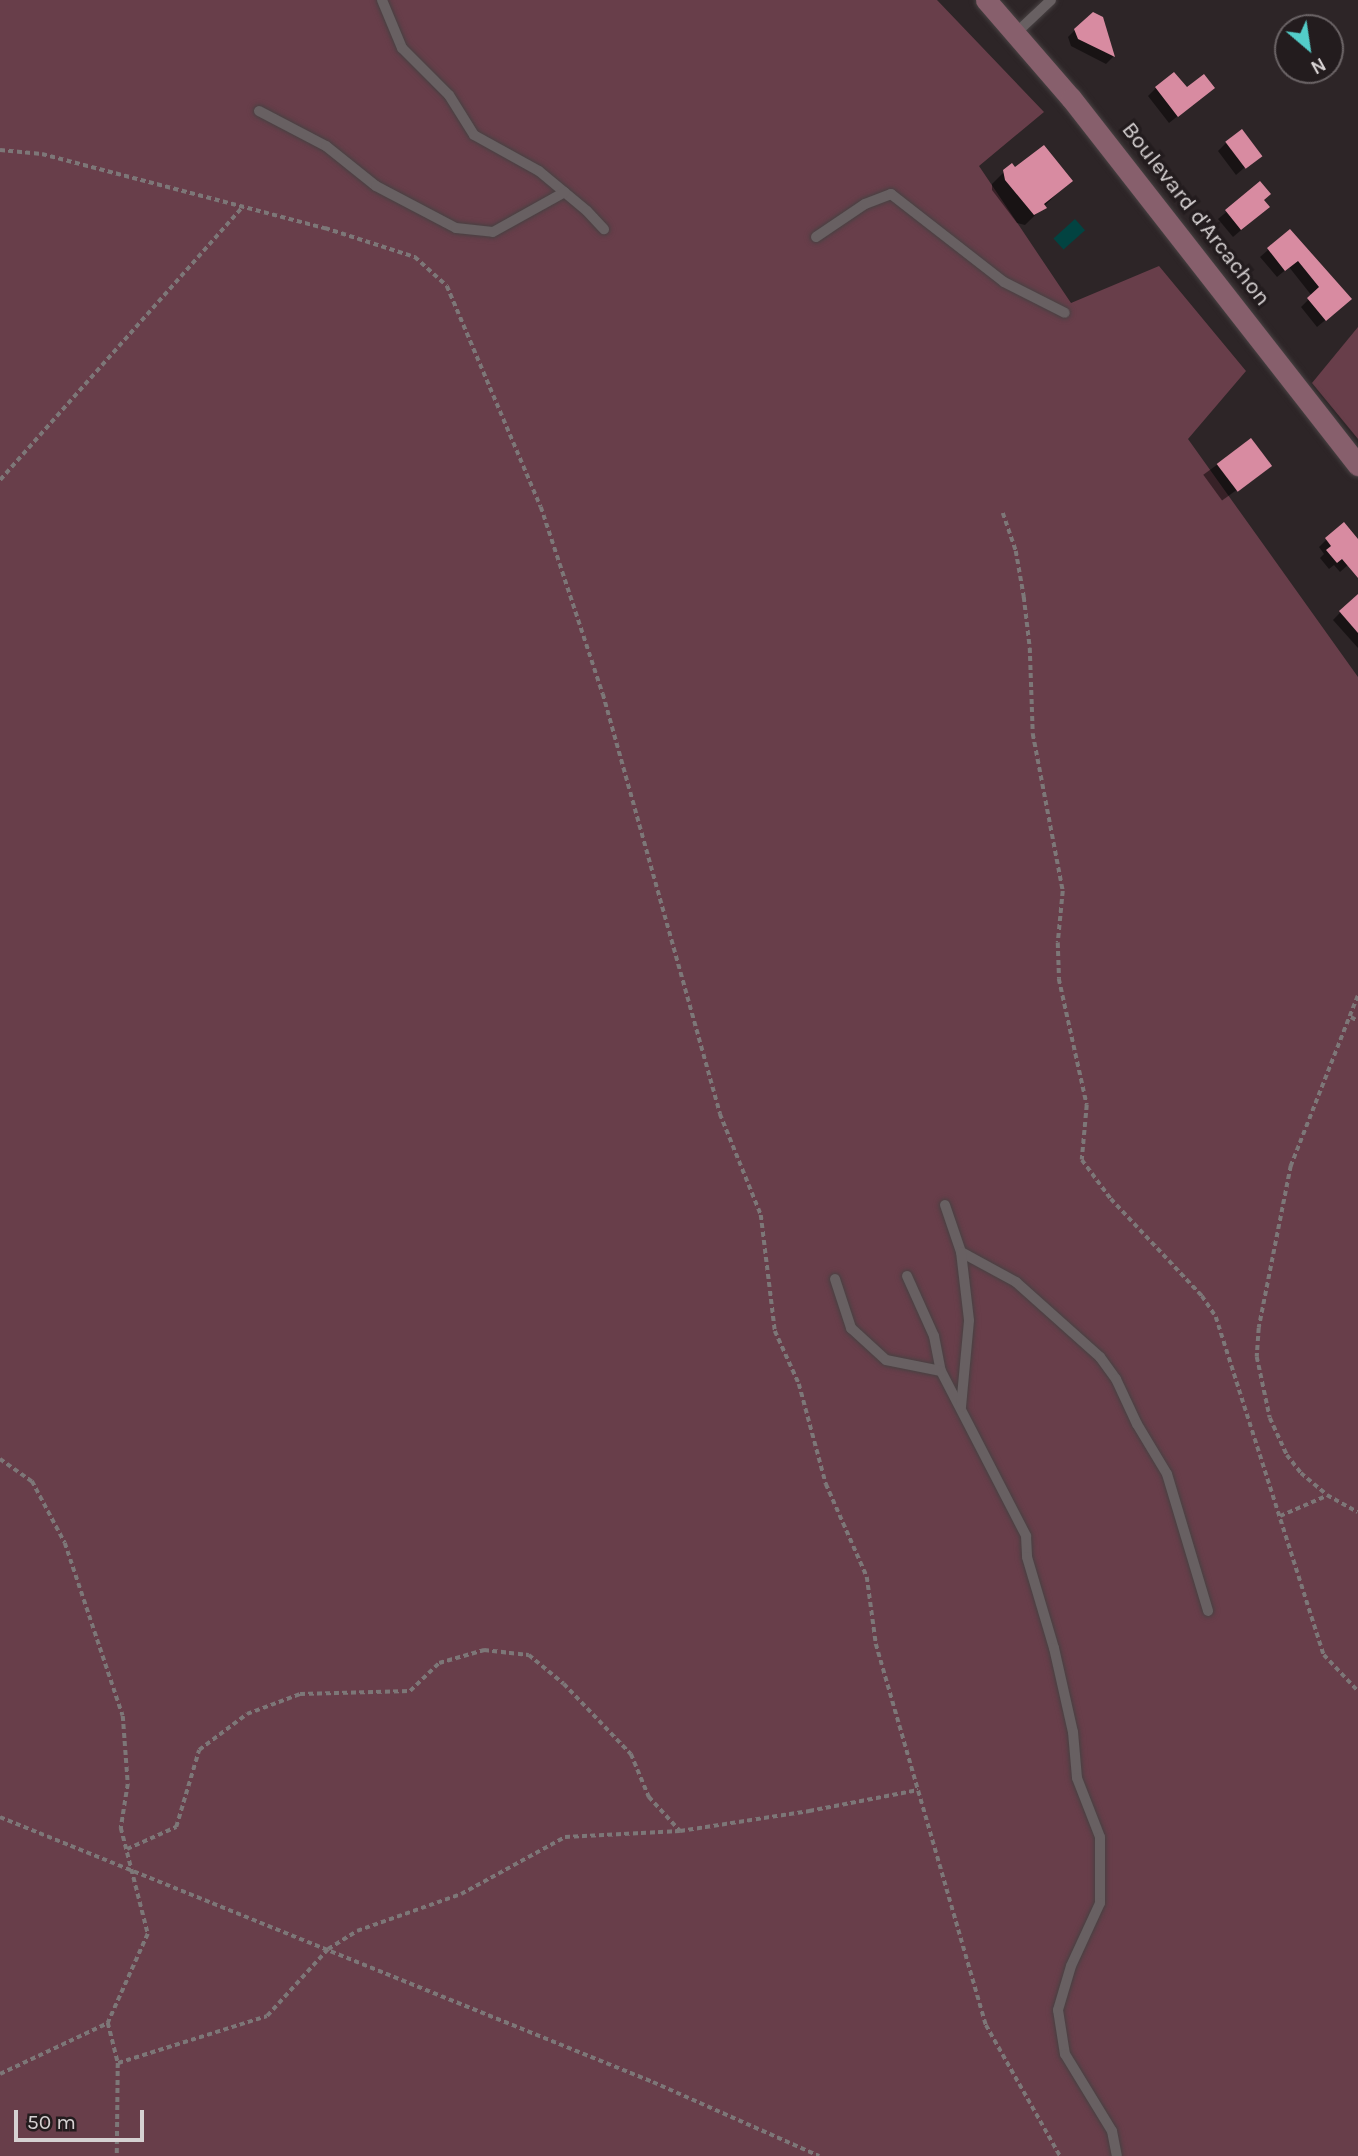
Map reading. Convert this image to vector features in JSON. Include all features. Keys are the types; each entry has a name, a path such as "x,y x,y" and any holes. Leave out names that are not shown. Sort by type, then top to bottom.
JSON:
{"main road":[{"name":"Boulevard d'Arcachon","path":"986,0 1071,98 1358,465"}],"lane":[{"path":"382,0 402,48 449,95 474,135 539,171 604,229"},
{"path":"1016,33 1051,0"},
{"path":"259,111 326,146 376,186 456,228 493,232 565,192"},
{"path":"816,237 866,204 891,194 949,236 1004,282 1065,313"},
{"path":"945,1205 961,1252 969,1320 960,1408"},
{"path":"961,1252 1016,1282 1100,1357 1116,1379 1137,1424 1167,1474 1208,1611"},
{"path":"907,1276 934,1336 941,1371 1027,1536 1027,1558 1040,1612 1054,1648 1073,1731 1077,1778 1100,1837 1100,1903 1071,1966 1058,2010 1065,2054 1112,2131 1117,2156"},
{"path":"835,1279 851,1328 886,1360 941,1371"}],"path":[{"path":"0,150 42,154 243,206 415,257 447,286 541,507 603,694 720,1114 761,1215 775,1331 799,1384 826,1483 867,1577 876,1644 986,2025 1060,2156"},
{"path":"0,480 243,206"},
{"path":"1003,513 1016,551 1024,597 1030,648 1033,734 1063,891 1058,943 1059,979 1087,1105 1082,1160 1111,1199 1202,1296 1216,1317 1324,1655 1358,1691"},
{"path":"1358,996 1292,1166 1259,1328 1257,1357 1277,1437 1301,1473 1327,1495 1358,1512"},
{"path":"1351,1017 1358,1021"},
{"path":"0,1459 32,1481 65,1543 123,1716 128,1784 121,1828 148,1934 108,2023 118,2063 117,2156"},
{"path":"1280,1516 1327,1495"},
{"path":"126,1850 176,1827 199,1750 247,1714 300,1694 410,1691 439,1663 484,1650 528,1655 564,1684 631,1754 649,1797 680,1830"},
{"path":"118,2063 267,2017 328,1949 357,1931 461,1894 565,1837 680,1830 809,1811 918,1790"},
{"path":"0,1818 653,2082 819,2156"},
{"path":"0,2074 108,2023"}],"shaded area":[{"path":"0,0 937,0 1044,112 979,166 1071,303 1159,266 1246,371 1188,439 1358,677 1358,2156 0,2156"},
{"path":"1358,327 1358,439 1312,383"}],"water":[{"path":"1075,219 1085,230 1063,250 1053,238"}],"building":[{"path":"1093,12 1103,17 1115,57 1078,39 1074,29"},
{"path":"1174,72 1187,87 1204,74 1215,88 1178,117 1155,87"},
{"path":"1242,129 1262,156 1246,169 1225,142"},
{"path":"1044,145 1073,181 1044,204 1047,208 1034,215 1005,180 1003,170 1012,163 1015,167"},
{"path":"1260,181 1271,194 1264,200 1270,207 1241,230 1225,210"},
{"path":"1290,229 1352,299 1326,321 1307,298 1319,287 1298,261 1285,271 1267,248"},
{"path":"1251,438 1272,466 1238,492 1217,464"},
{"path":"1344,522 1358,539 1358,578 1342,559 1337,563 1326,550 1331,546 1325,538"},
{"path":"1358,594 1358,633 1339,611"}]}
